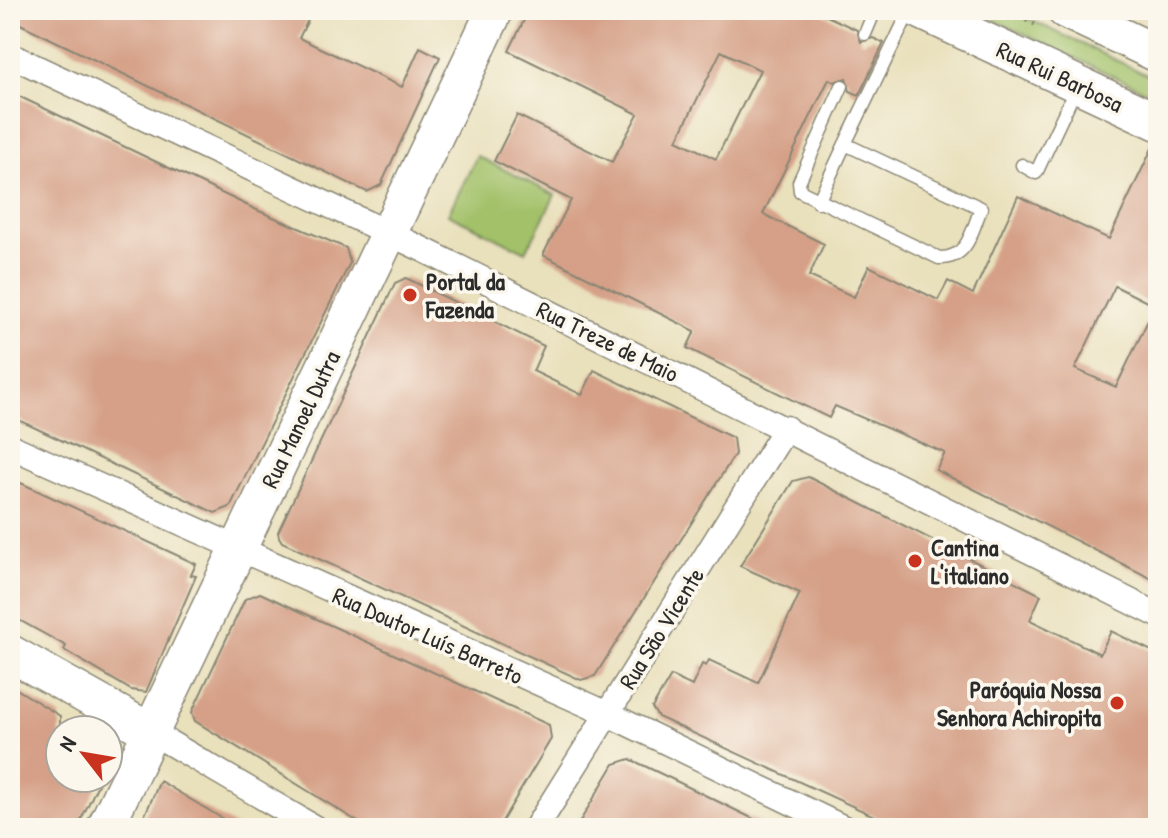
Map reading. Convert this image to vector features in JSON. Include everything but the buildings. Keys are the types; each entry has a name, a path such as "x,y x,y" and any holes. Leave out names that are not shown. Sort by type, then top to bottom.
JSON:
{"street":[{"name":"Rua Manoel Dutra","path":"105,828 495,10"},
{"name":"Rua Rui Barbosa","path":"919,10 1158,122"},
{"path":"1065,10 1158,54"},
{"name":"Rua Treze de Maio","path":"10,55 388,233 1158,615"},
{"name":"Rua São Vicente","path":"536,828 786,428"},
{"name":"Rua Doutor Luís Barreto","path":"10,446 608,714 844,828"},
{"path":"10,653 315,828"}],"lane":[{"path":"865,34 875,10"},
{"path":"818,202 910,10"},
{"path":"1022,165 1036,173 1078,85"},
{"path":"842,86 799,182 800,191 939,258 953,258 963,252 981,208 845,144"}],"green space":[{"path":"973,10 1010,10 1158,80 1158,97"},
{"path":"477,156 555,195 526,252 448,214"}],"place":[{"name":"Portal da Fazenda","path":"410,295"},
{"name":"Cantina L'italiano","path":"915,561"},
{"name":"Paróquia Nossa Senhora Achiropita","path":"1117,703"}]}
